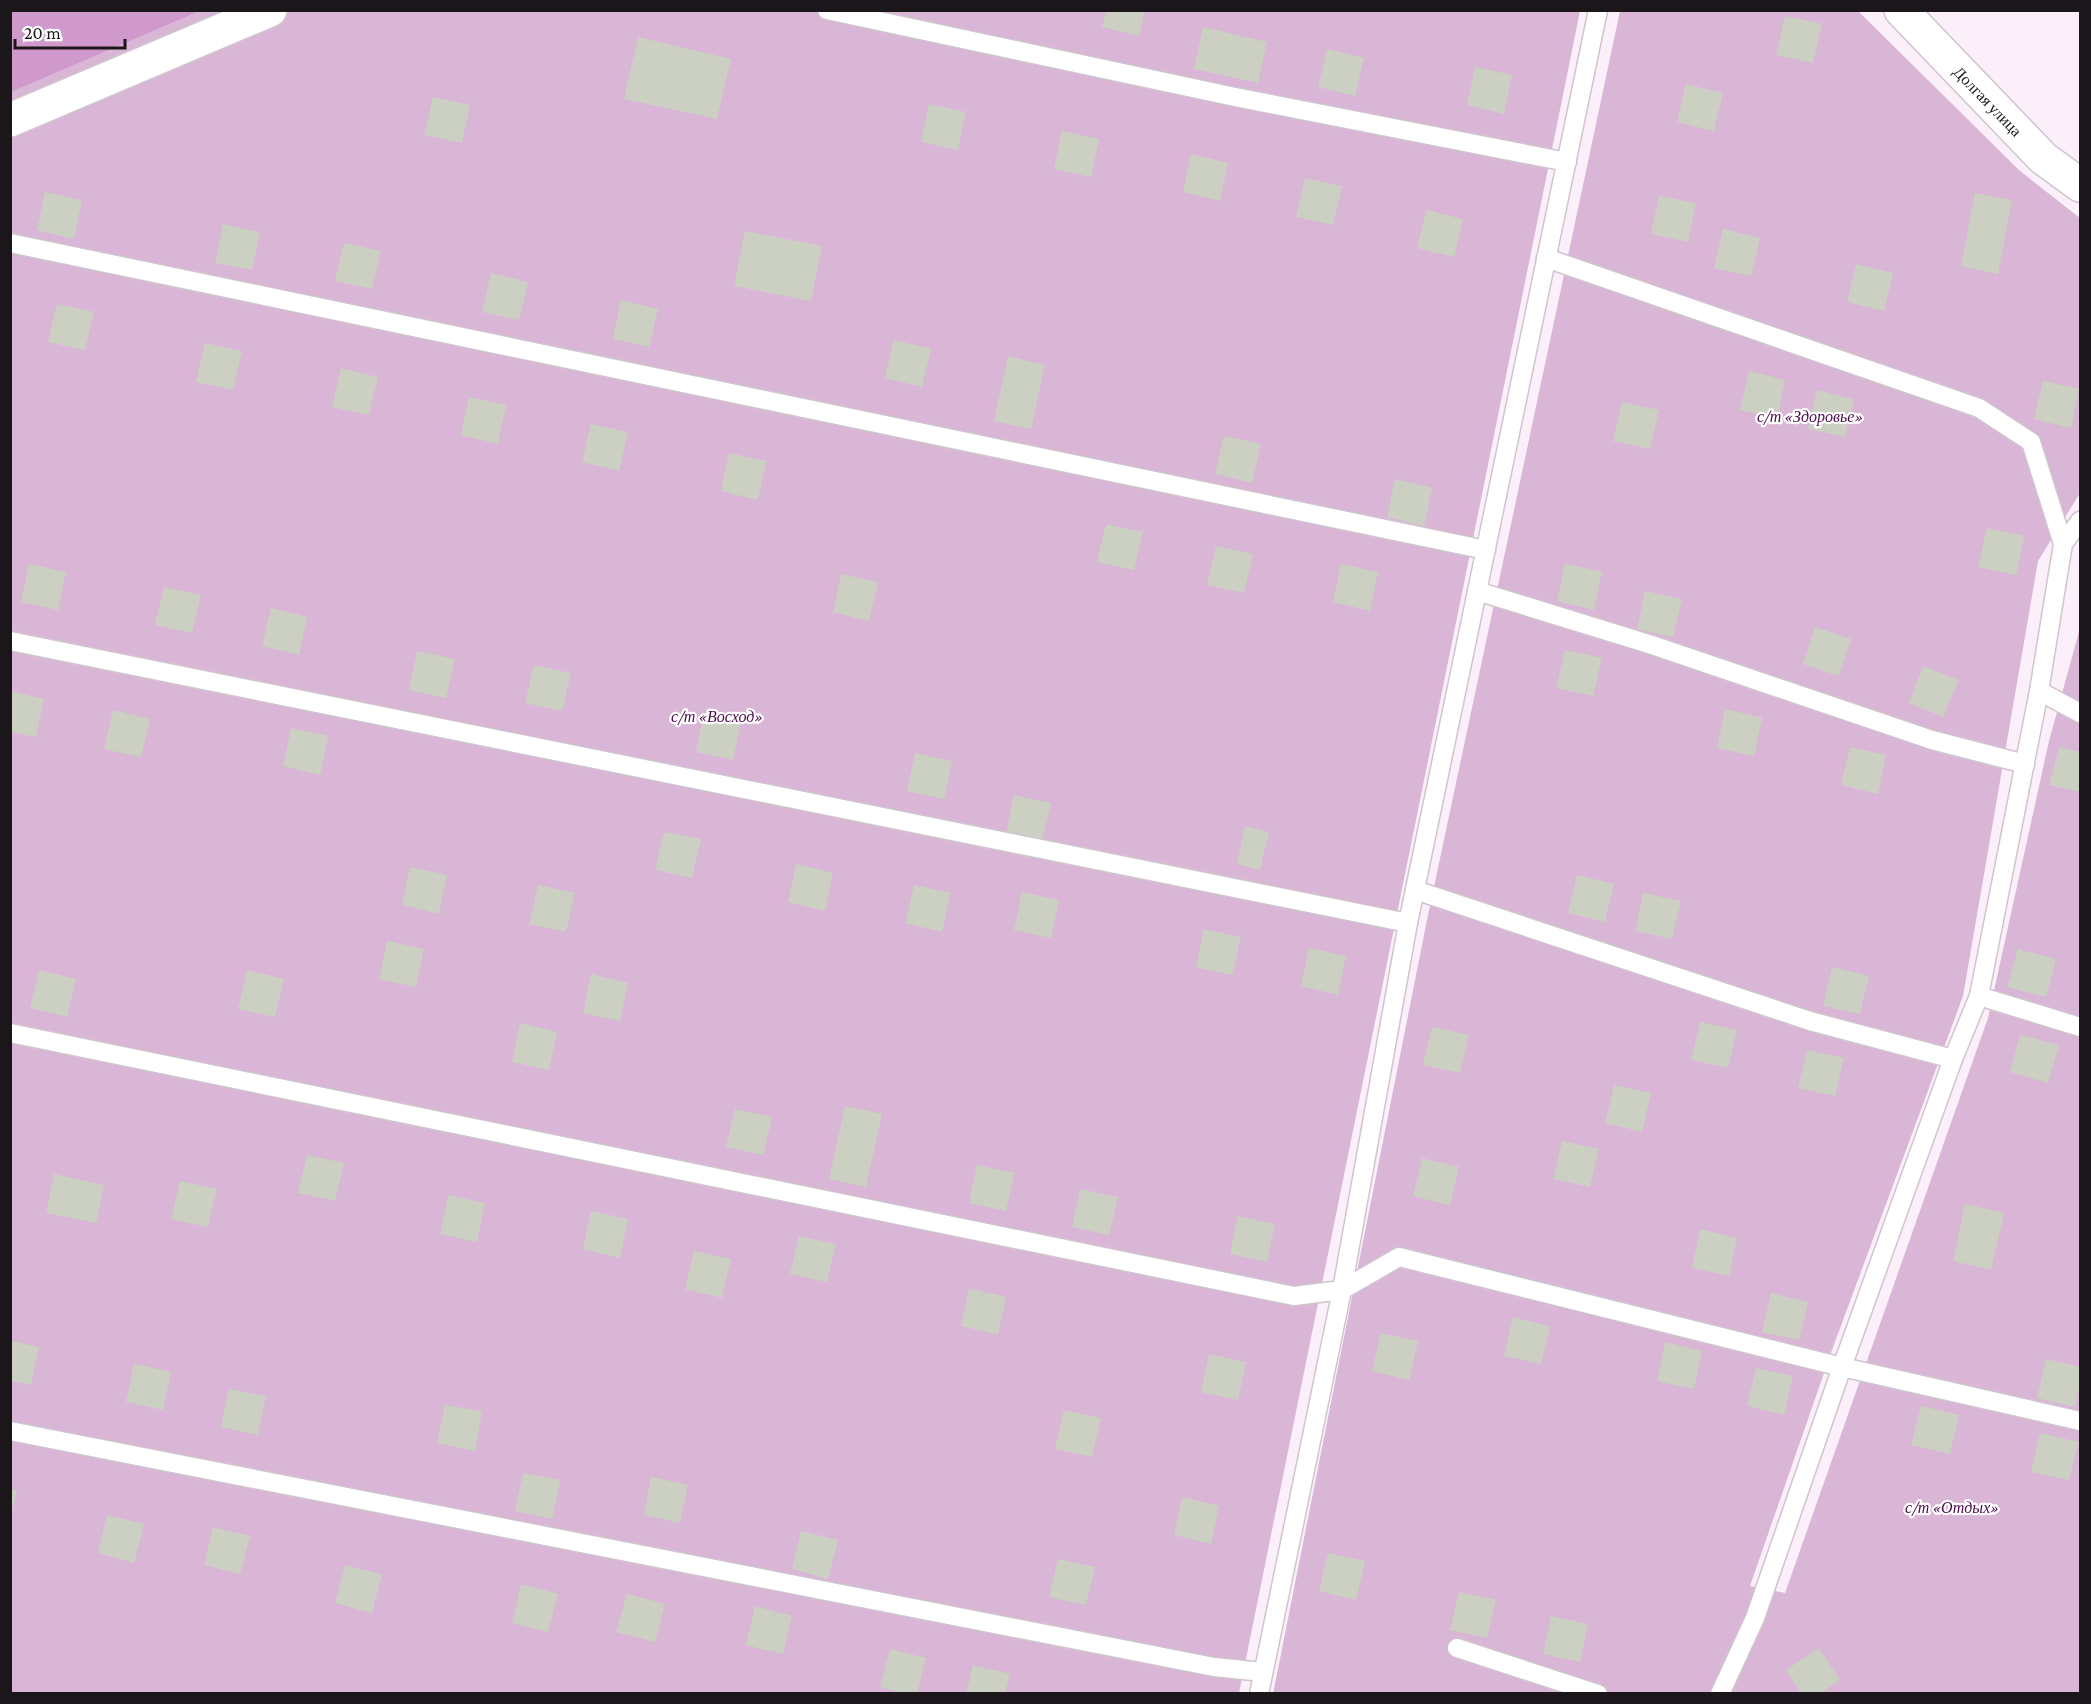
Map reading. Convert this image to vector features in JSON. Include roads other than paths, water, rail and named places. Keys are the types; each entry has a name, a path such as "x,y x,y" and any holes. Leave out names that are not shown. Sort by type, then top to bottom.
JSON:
{"street":[{"path":"10,120 270,10"},
{"name":"Долгая улица","path":"1901,10 2043,158 2080,185"}],"lane":[{"path":"827,10 1235,97 1567,162"},
{"path":"1259,1694 1342,1290 1408,924 1598,10"},
{"path":"10,243 1486,550"},
{"path":"1546,258 1979,408 2031,442 2063,544 2039,691 1979,996 1953,1059 1842,1367 1755,1618 1720,1694"},
{"path":"2063,544 2080,521"},
{"path":"1477,591 1652,645 1932,740 2025,764"},
{"path":"10,641 1408,924"},
{"path":"2039,691 2080,713"},
{"path":"1415,890 1810,1021 1953,1059"},
{"path":"1979,996 2080,1027"},
{"path":"10,1033 1294,1296 1342,1290 1399,1257 1842,1367 2080,1421"},
{"path":"10,1431 1191,1663 1263,1672"},
{"path":"1457,1648 1598,1694"}],"park label":[{"name":"с/т «Здоровье»","path":"1810,416"},
{"name":"с/т «Восход»","path":"717,716"},
{"name":"с/т «Отдых»","path":"1952,1507"}]}
